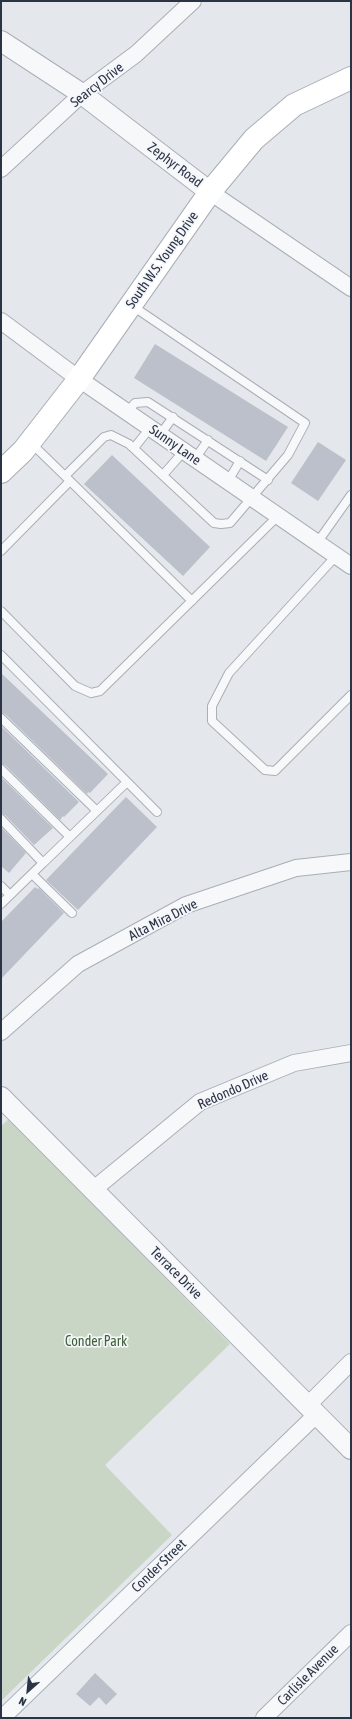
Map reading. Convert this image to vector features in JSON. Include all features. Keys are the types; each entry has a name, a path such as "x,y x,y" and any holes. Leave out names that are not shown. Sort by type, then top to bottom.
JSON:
{"main road":[{"name":"South W.S. Young Drive","path":"1,472 30,442 79,379 210,192 254,139 294,105 351,78"}],"street":[{"name":"Searcy Drive","path":"1,169 82,94 136,54 193,1"},
{"name":"Zephyr Road","path":"1,40 82,94 210,192 351,288"},
{"name":"Sunny Lane","path":"1,321 79,379 351,566"},
{"name":"Alta Mira Drive","path":"1,1032 78,964 186,905 296,868 351,862"},
{"name":"Redondo Drive","path":"94,1189 200,1102 294,1063 351,1053"},
{"name":"Terrace Drive","path":"3,1101 94,1189 351,1449"},
{"name":"Conder Street","path":"2,1718 312,1410 351,1362"},
{"name":"Carlisle Avenue","path":"264,1718 351,1633"}],"lane":[{"path":"1,552 68,479 104,437 111,435 129,444 214,523 221,524 230,523 268,480 288,455 305,423 131,304"},
{"path":"127,412 136,403 148,402 268,480"},
{"path":"134,448 173,417"},
{"path":"163,475 208,440"},
{"path":"30,442 192,601"},
{"path":"228,481 240,461"},
{"path":"317,543 351,495"},
{"path":"1,611 75,686 92,694 100,691 278,516"},
{"path":"336,556 229,673 212,706 212,721 265,770 275,772 351,695"},
{"path":"1,654 157,812"},
{"path":"1,718 97,811"},
{"path":"1,769 70,837"},
{"path":"1,904 127,782"},
{"path":"1,819 43,863"},
{"path":"32,874 72,913"},
{"path":"1,886 10,895"}],"green space":[{"name":"Conder Park","path":"9,1119 230,1344 105,1465 172,1535 1,1701 1,1126"}],"building":[{"path":"155,344 288,427 266,461 134,378"},
{"path":"318,442 346,460 318,501 291,483"},
{"path":"112,455 210,547 183,576 84,484"},
{"path":"1,673 108,774 90,793 88,792 87,794 5,714 1,713"},
{"path":"1,726 79,802 60,820 5,765 1,764"},
{"path":"1,777 53,828 34,845 5,815 1,814"},
{"path":"126,797 157,827 78,910 46,880"},
{"path":"1,827 26,853 9,873 1,866"},
{"path":"35,887 38,889 39,888 64,913 1,979 1,922"},
{"path":"95,1673 117,1694 106,1705 99,1697 90,1706 76,1694"}]}
